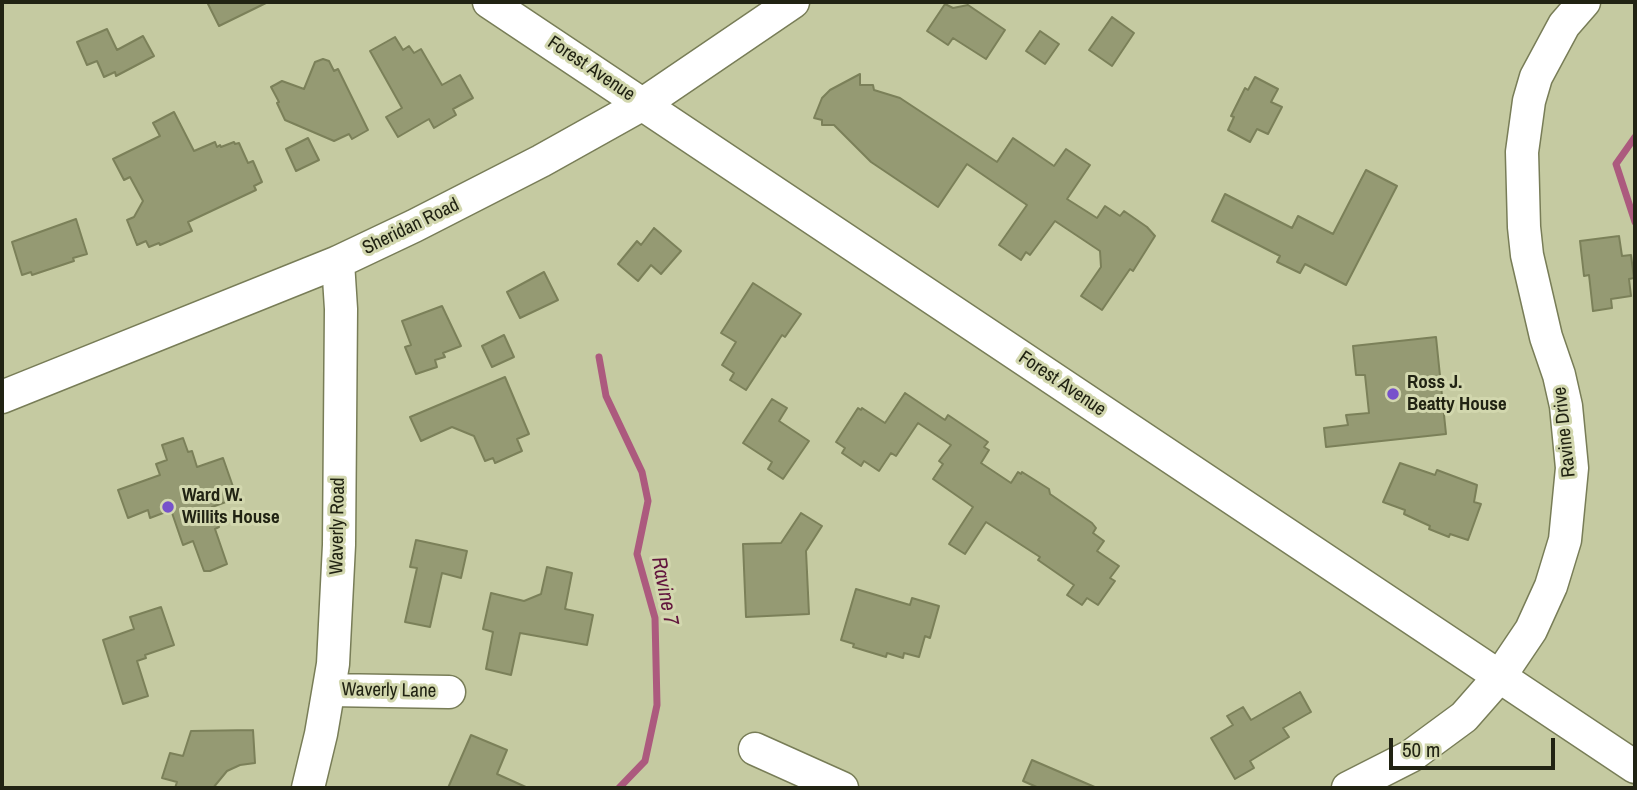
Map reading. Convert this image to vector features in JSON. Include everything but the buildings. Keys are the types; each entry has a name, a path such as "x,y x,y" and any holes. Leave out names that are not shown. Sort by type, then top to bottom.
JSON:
{"street":[{"name":"Forest Avenue","path":"489,2 1635,767"},
{"name":"Sheridan Road","path":"2,397 338,262 414,226 541,161 643,104 793,2"},
{"name":"Ravine Drive","path":"1348,788 1411,756 1464,717 1500,676 1531,630 1551,586 1565,540 1572,468 1567,418 1559,375 1546,337 1527,255 1522,152 1536,77 1563,25 1584,2"},
{"name":"Waverly Road","path":"309,788 330,690 339,545 341,309 338,262"},
{"name":"Waverly Lane","path":"330,690 449,692"},
{"path":"755,749 842,788"}],"waterway":[{"name":"Ravine 7","path":"1635,137 1616,164 1635,222"},
{"name":"Ravine 7","path":"599,357 606,396 642,472 648,501 637,554 655,618 657,705 645,761 619,788"}],"place":[{"name":"Ross J. Beatty House","path":"1393,394"},
{"name":"Ward W. Willits House","path":"168,507"}]}
